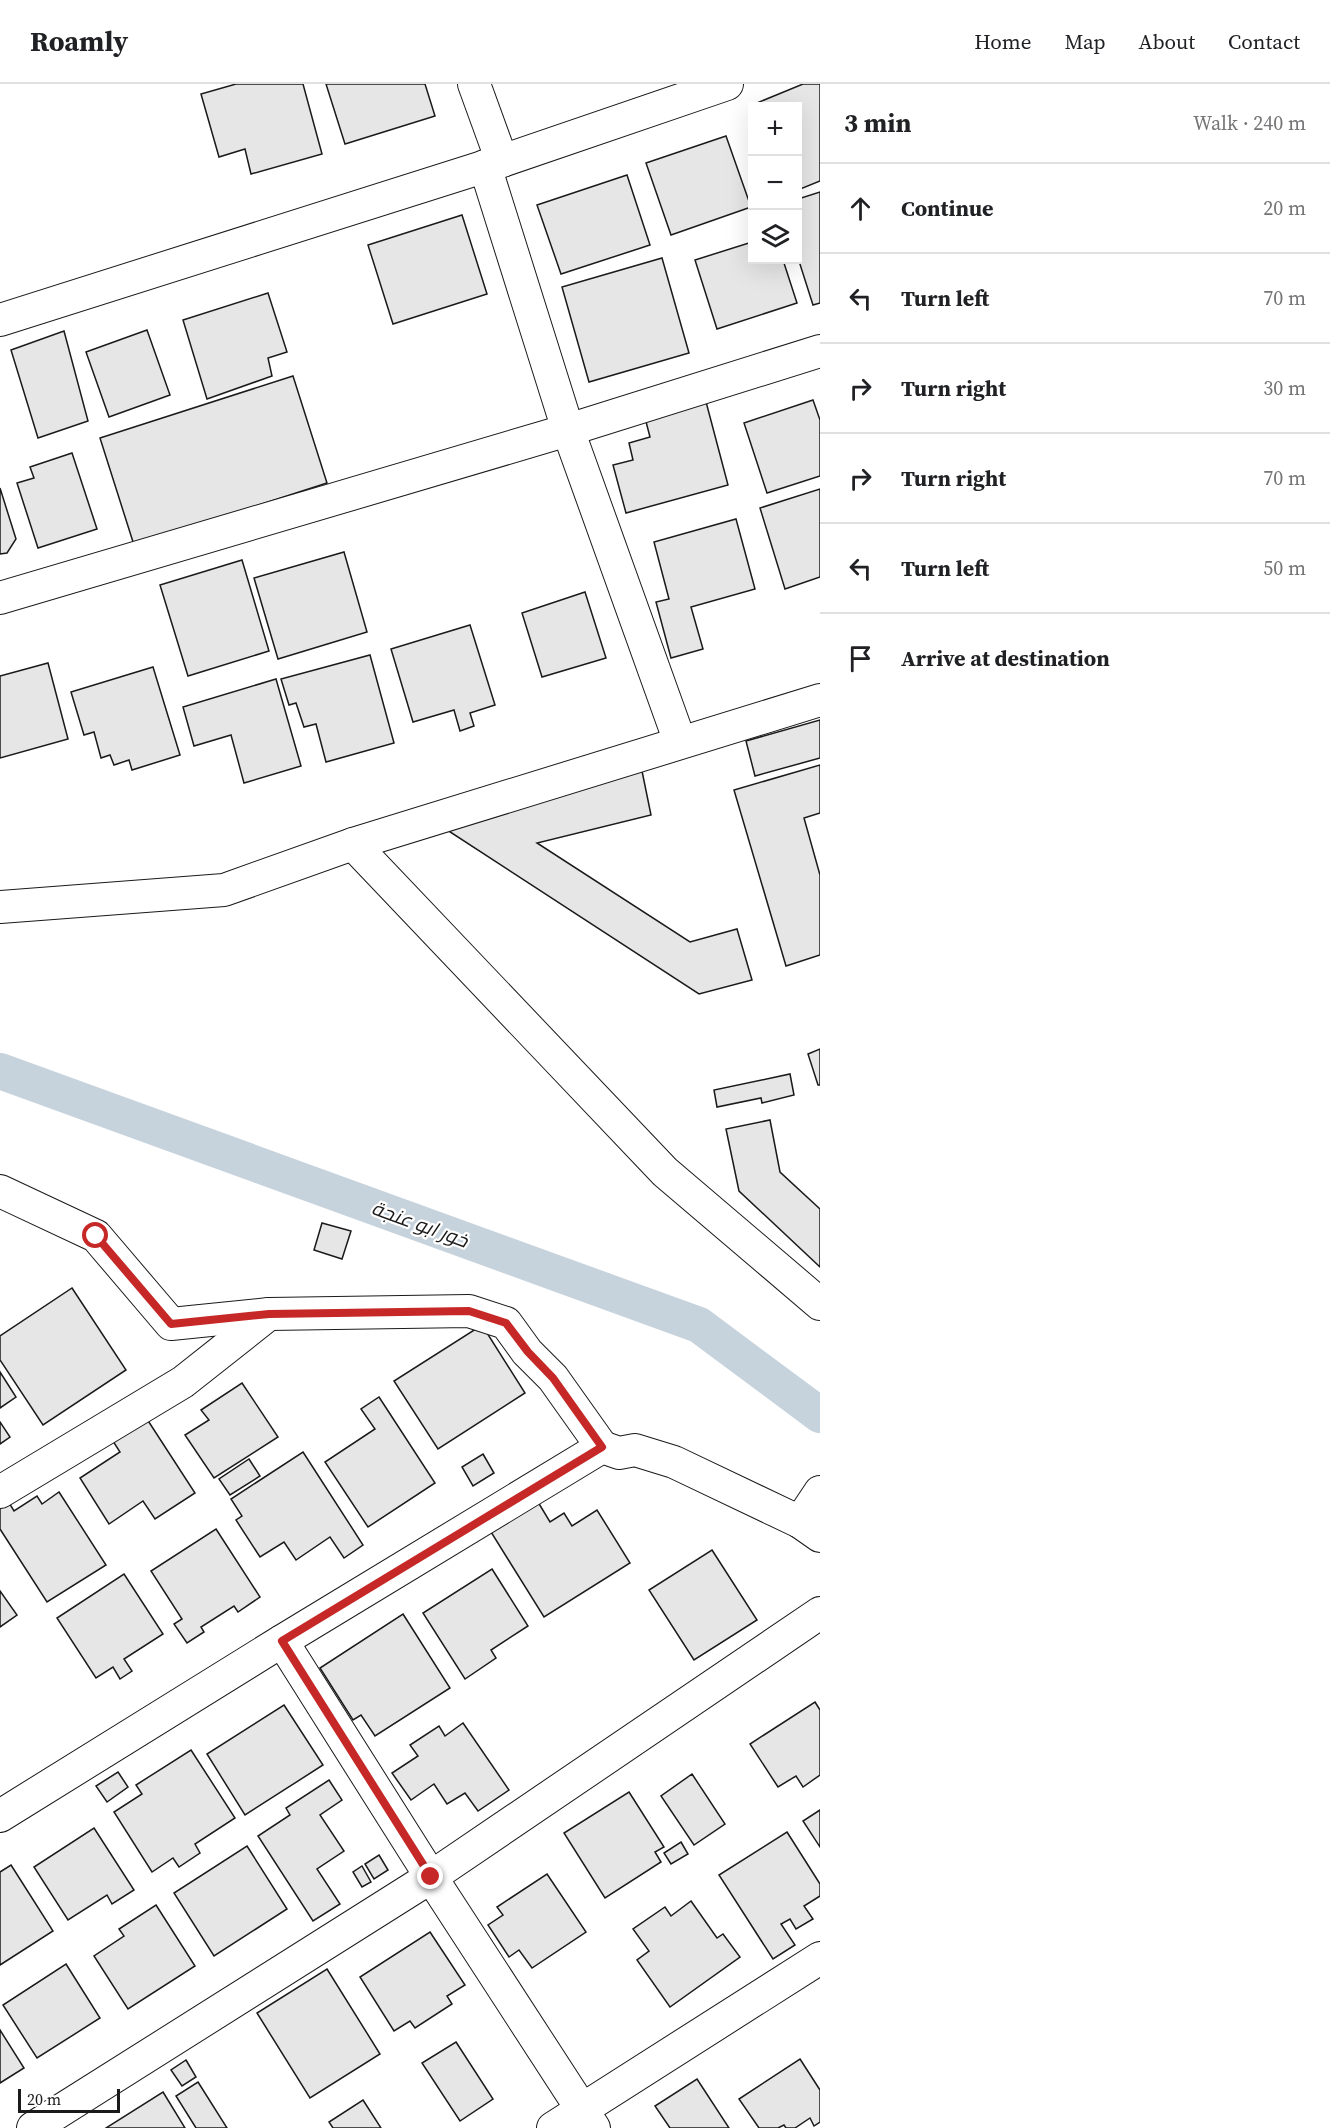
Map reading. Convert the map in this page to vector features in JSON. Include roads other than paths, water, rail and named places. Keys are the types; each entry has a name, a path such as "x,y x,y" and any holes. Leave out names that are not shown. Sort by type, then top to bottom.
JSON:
{"street":[{"path":"474,84 493,163 568,430 680,742"},
{"path":"0,320 493,163 727,84"},
{"path":"0,598 568,430 820,351"},
{"path":"0,907 224,890 352,844 820,700"},
{"path":"352,844 665,1172 820,1304"},
{"path":"0,1191 96,1236 171,1324 269,1314 469,1311 506,1323 528,1352 553,1378 602,1447 618,1454 635,1450 674,1462 810,1529 820,1492"},
{"path":"0,1491 183,1382 269,1314"},
{"path":"0,1816 282,1641 602,1447"},
{"path":"33,2128 431,1877 820,1613"},
{"path":"282,1641 588,2119"},
{"path":"553,2128 588,2119 820,1958"}],"waterway":[{"name":"خور ابو عنجة","path":"0,1071 699,1325 820,1415"}]}
